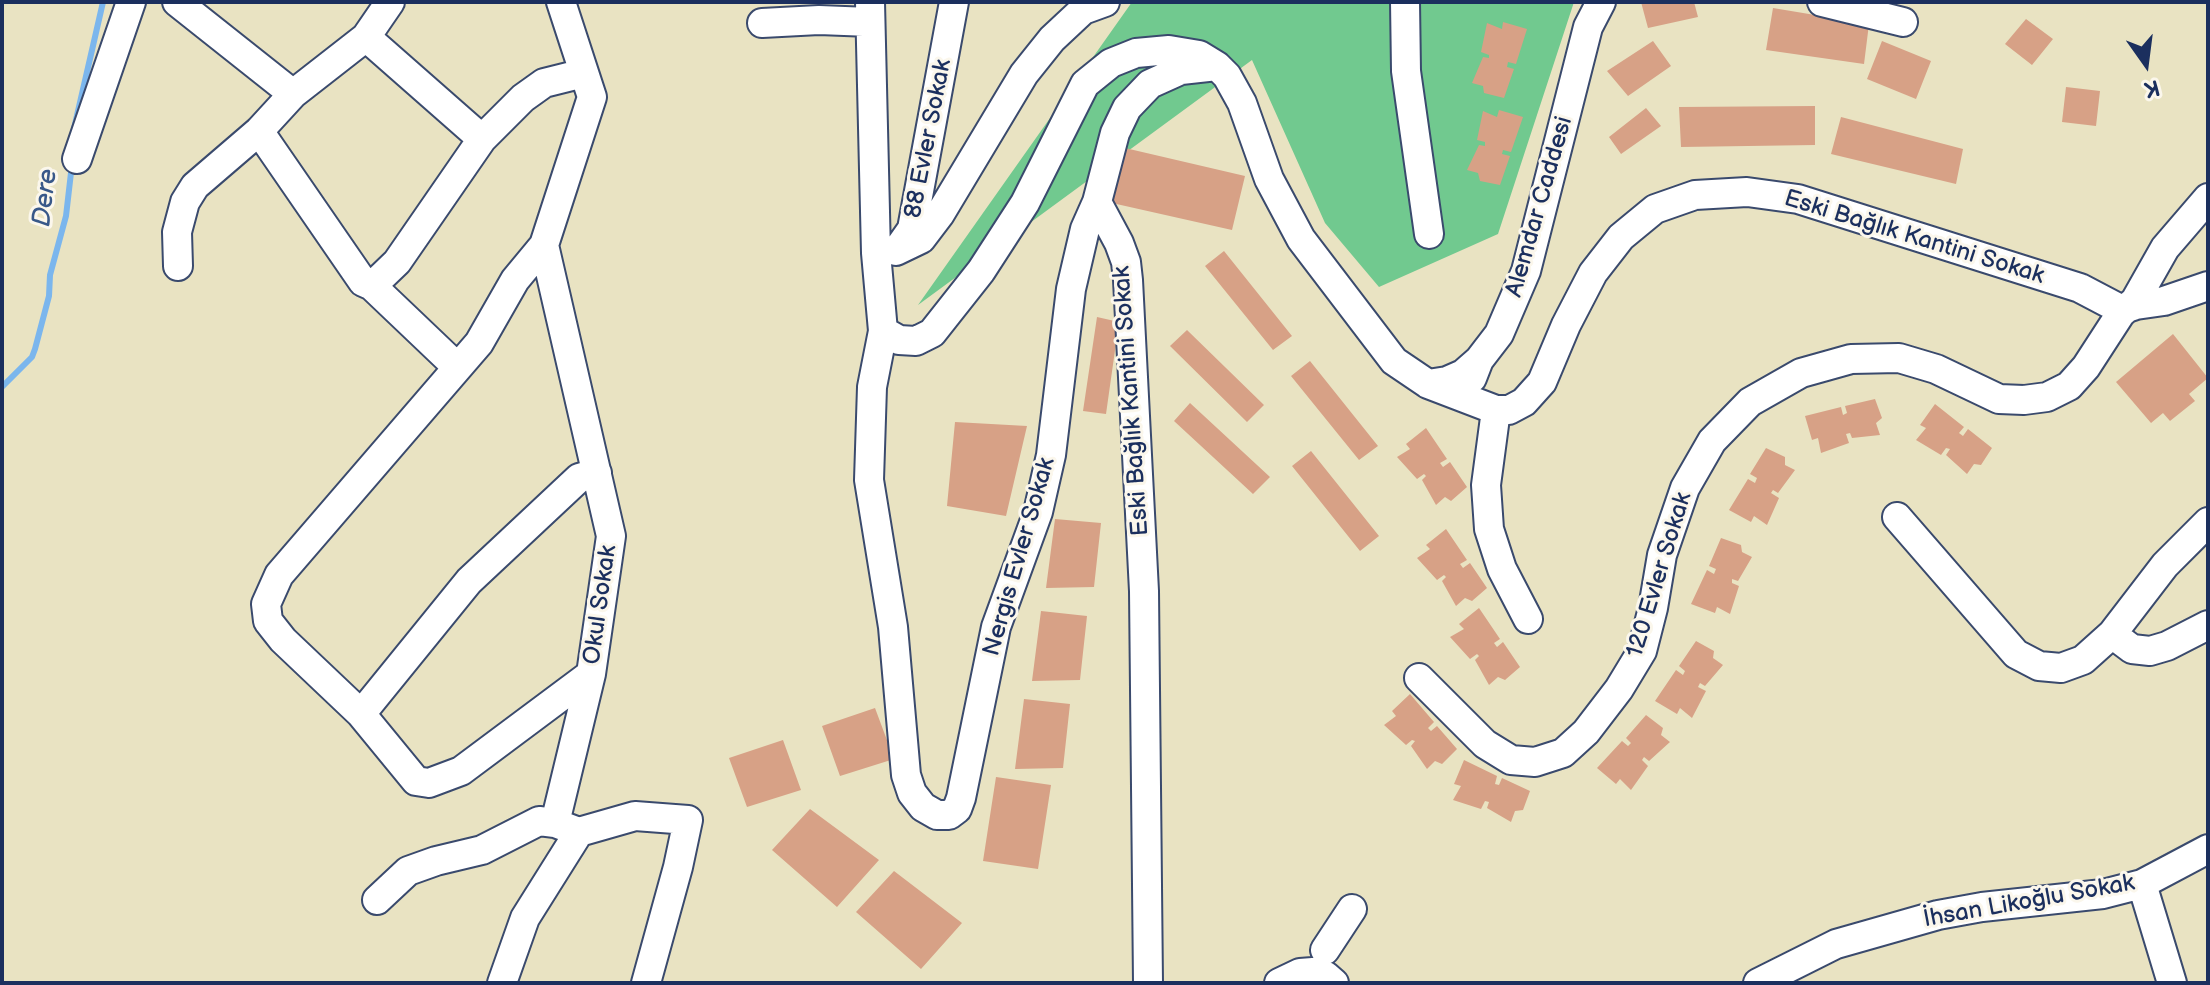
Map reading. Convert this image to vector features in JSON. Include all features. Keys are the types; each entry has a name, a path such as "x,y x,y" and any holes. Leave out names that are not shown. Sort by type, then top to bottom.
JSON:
{"street":[{"path":"77,159 131,2"},
{"path":"177,2 293,94"},
{"path":"178,266 177,232 185,202 195,186 259,131 293,94 366,37 390,2"},
{"path":"561,2 592,97 544,245 515,280 479,343 279,575 266,604 268,621 283,640 361,714 416,781 429,783 461,771 591,674"},
{"name":"88 Evler Sokak","path":"886,252 912,229 954,2"},
{"path":"886,252 921,239 940,214 1017,85 1052,39 1083,10 1105,2"},
{"path":"1405,2 1406,71 1429,234"},
{"name":"Alemdar Caddesi","path":"1479,360 1499,334 1526,271 1588,27 1601,2"},
{"path":"1822,2 1903,22"},
{"path":"762,23 819,20 870,12 886,252 883,331 899,340 916,341 932,333 981,271 1025,203 1085,84 1111,63 1136,53 1169,50 1199,55 1227,76 1242,103 1269,179 1301,239 1394,361 1428,384 1488,407"},
{"path":"366,37 482,139"},
{"path":"1097,202 1115,133 1127,108 1150,84 1181,70 1217,66"},
{"path":"372,286 397,262 482,139 523,98 544,83 584,73"},
{"path":"259,131 363,282 372,286 457,367"},
{"name":"Eski Bağlık Kantini Sokak","path":"1488,407 1509,410 1524,402 1542,382 1566,325 1593,273 1621,237 1655,209 1695,195 1747,192 1798,199 2080,288 2120,309 2127,308"},
{"name":"120 Evler Sokak","path":"1419,678 1485,744 1511,760 1535,762 1563,753 1586,732 1619,689 1642,651 1662,555 1685,488 1712,441 1750,402 1801,373 1851,359 1899,358 1936,369 1999,399 2047,397 2069,386 2086,367 2121,313 2135,301 2165,248 2208,198"},
{"name":"Eski Bağlık Kantini Sokak","path":"1097,202 1126,262 1144,622 1148,983"},
{"name":"Nergis Evler Sokak","path":"883,331 872,387 869,480 893,627 906,775 912,793 923,807 937,815 949,815 957,809 961,798 996,627 1038,512 1051,455 1071,289 1085,229 1097,202"},
{"name":"Okul Sokak","path":"502,983 525,918 567,827 611,536 544,245"},
{"path":"2127,308 2164,301 2208,286"},
{"path":"1428,384 1463,374 1479,360"},
{"path":"1479,360 1472,375 1472,389 1488,407 1486,485 1489,529 1502,569 1528,619"},
{"path":"361,714 469,581 579,478 597,473"},
{"path":"1897,517 2016,654 2039,666 2061,668 2083,660 2112,634 2165,565 2208,522"},
{"path":"2112,634 2132,649 2150,651 2208,625"},
{"path":"377,900 408,871 482,850 539,821 567,827 635,816 688,820 646,983"},
{"name":"İhsan Likoğlu Sokak","path":"1758,983 1836,944 1938,915 1996,905 2103,894 2142,884 2208,849"},
{"path":"2142,884 2172,983"},
{"path":"1325,950 1352,909"},
{"path":"1279,983 1300,973 1313,972 1326,976 1334,983"}],"green space":[{"path":"1132,2 1574,2 1498,234 1379,287 1325,223 1252,60 918,305"}],"building":[{"path":"1641,2 1694,2 1698,17 1648,28"},
{"path":"1773,8 1869,24 1864,64 1766,50"},
{"path":"2026,19 2053,39 2032,65 2005,44"},
{"path":"1503,22 1527,29 1516,64 1508,62 1507,67 1514,69 1504,98 1484,93 1483,86 1472,83 1483,57 1489,58 1481,52 1487,23 1502,29"},
{"path":"1653,41 1671,66 1628,96 1607,71"},
{"path":"1882,41 1931,61 1916,99 1867,79"},
{"path":"2066,87 2100,91 2096,126 2062,122"},
{"path":"1815,106 1815,145 1681,147 1679,107"},
{"path":"1646,108 1661,126 1621,154 1609,137"},
{"path":"1499,110 1523,117 1511,152 1503,150 1502,154 1510,156 1500,185 1480,181 1478,173 1467,170 1479,145 1485,146 1485,142 1477,140 1483,111 1497,117"},
{"path":"1841,117 1963,149 1956,184 1831,154"},
{"path":"1125,148 1245,176 1232,230 1112,203"},
{"path":"1224,251 1292,336 1273,350 1205,266"},
{"path":"1097,317 1119,322 1106,414 1083,411"},
{"path":"1187,330 1264,405 1247,422 1170,346"},
{"path":"2173,334 2208,378 2189,394 2195,401 2170,421 2163,413 2151,423 2116,382"},
{"path":"1310,361 1378,446 1359,460 1291,376"},
{"path":"1875,399 1882,418 1876,423 1880,435 1852,438 1850,433 1846,434 1849,443 1821,453 1818,438 1812,440 1805,416 1841,407 1843,415 1847,413 1845,406"},
{"path":"1190,403 1270,477 1253,494 1174,421"},
{"path":"1935,404 1964,427 1959,433 1963,436 1968,429 1992,448 1981,465 1974,464 1967,474 1946,455 1950,449 1946,448 1941,455 1916,440 1926,428 1920,425"},
{"path":"955,422 1027,426 1006,516 947,506"},
{"path":"1426,428 1447,459 1440,463 1443,467 1450,462 1467,487 1451,501 1445,497 1436,505 1422,480 1426,476 1424,474 1417,479 1397,457 1410,449 1406,444"},
{"path":"1766,448 1785,457 1785,465 1795,470 1778,493 1773,490 1771,493 1779,498 1767,525 1754,516 1751,522 1729,510 1748,479 1755,483 1757,478 1750,474"},
{"path":"1311,451 1379,536 1360,551 1292,466"},
{"path":"1055,519 1101,523 1094,587 1046,588"},
{"path":"1446,529 1467,560 1460,564 1463,568 1470,563 1487,588 1472,601 1465,598 1456,606 1442,581 1446,577 1444,575 1437,580 1417,558 1430,549 1426,545"},
{"path":"1721,538 1741,545 1742,552 1752,557 1738,581 1732,579 1732,583 1739,586 1730,614 1717,607 1715,613 1691,604 1707,570 1714,574 1716,569 1709,566"},
{"path":"1479,608 1500,639 1494,643 1497,647 1503,642 1520,667 1505,680 1498,677 1489,685 1475,660 1479,656 1477,654 1470,659 1450,637 1464,629 1459,624"},
{"path":"1041,611 1087,616 1080,680 1032,681"},
{"path":"1696,641 1714,651 1713,658 1723,665 1705,686 1700,683 1698,687 1706,691 1692,718 1680,708 1677,714 1655,701 1676,670 1683,675 1685,671 1679,666"},
{"path":"1410,694 1434,722 1428,728 1431,731 1437,726 1457,749 1442,764 1435,761 1427,769 1411,746 1415,741 1406,745 1384,725 1396,716 1392,711"},
{"path":"1024,699 1070,704 1063,768 1015,769"},
{"path":"875,708 894,759 840,776 822,726"},
{"path":"1646,715 1663,728 1661,735 1670,742 1649,761 1644,757 1642,760 1648,766 1631,790 1620,779 1616,784 1597,768 1622,741 1628,746 1631,743 1626,738"},
{"path":"783,740 801,790 747,807 729,758"},
{"path":"1464,760 1497,776 1495,784 1499,785 1502,778 1530,791 1523,810 1515,811 1511,822 1487,808 1489,802 1485,801 1481,809 1453,800 1461,786 1454,784"},
{"path":"996,777 1051,785 1038,869 983,861"},
{"path":"810,809 879,860 837,907 772,850"},
{"path":"894,871 962,923 921,969 856,912"}],"waterway":[{"name":"Dere","path":"73,133 103,2"},
{"name":"Dere","path":"2,387 32,357 35,349 66,216 72,164"}]}
